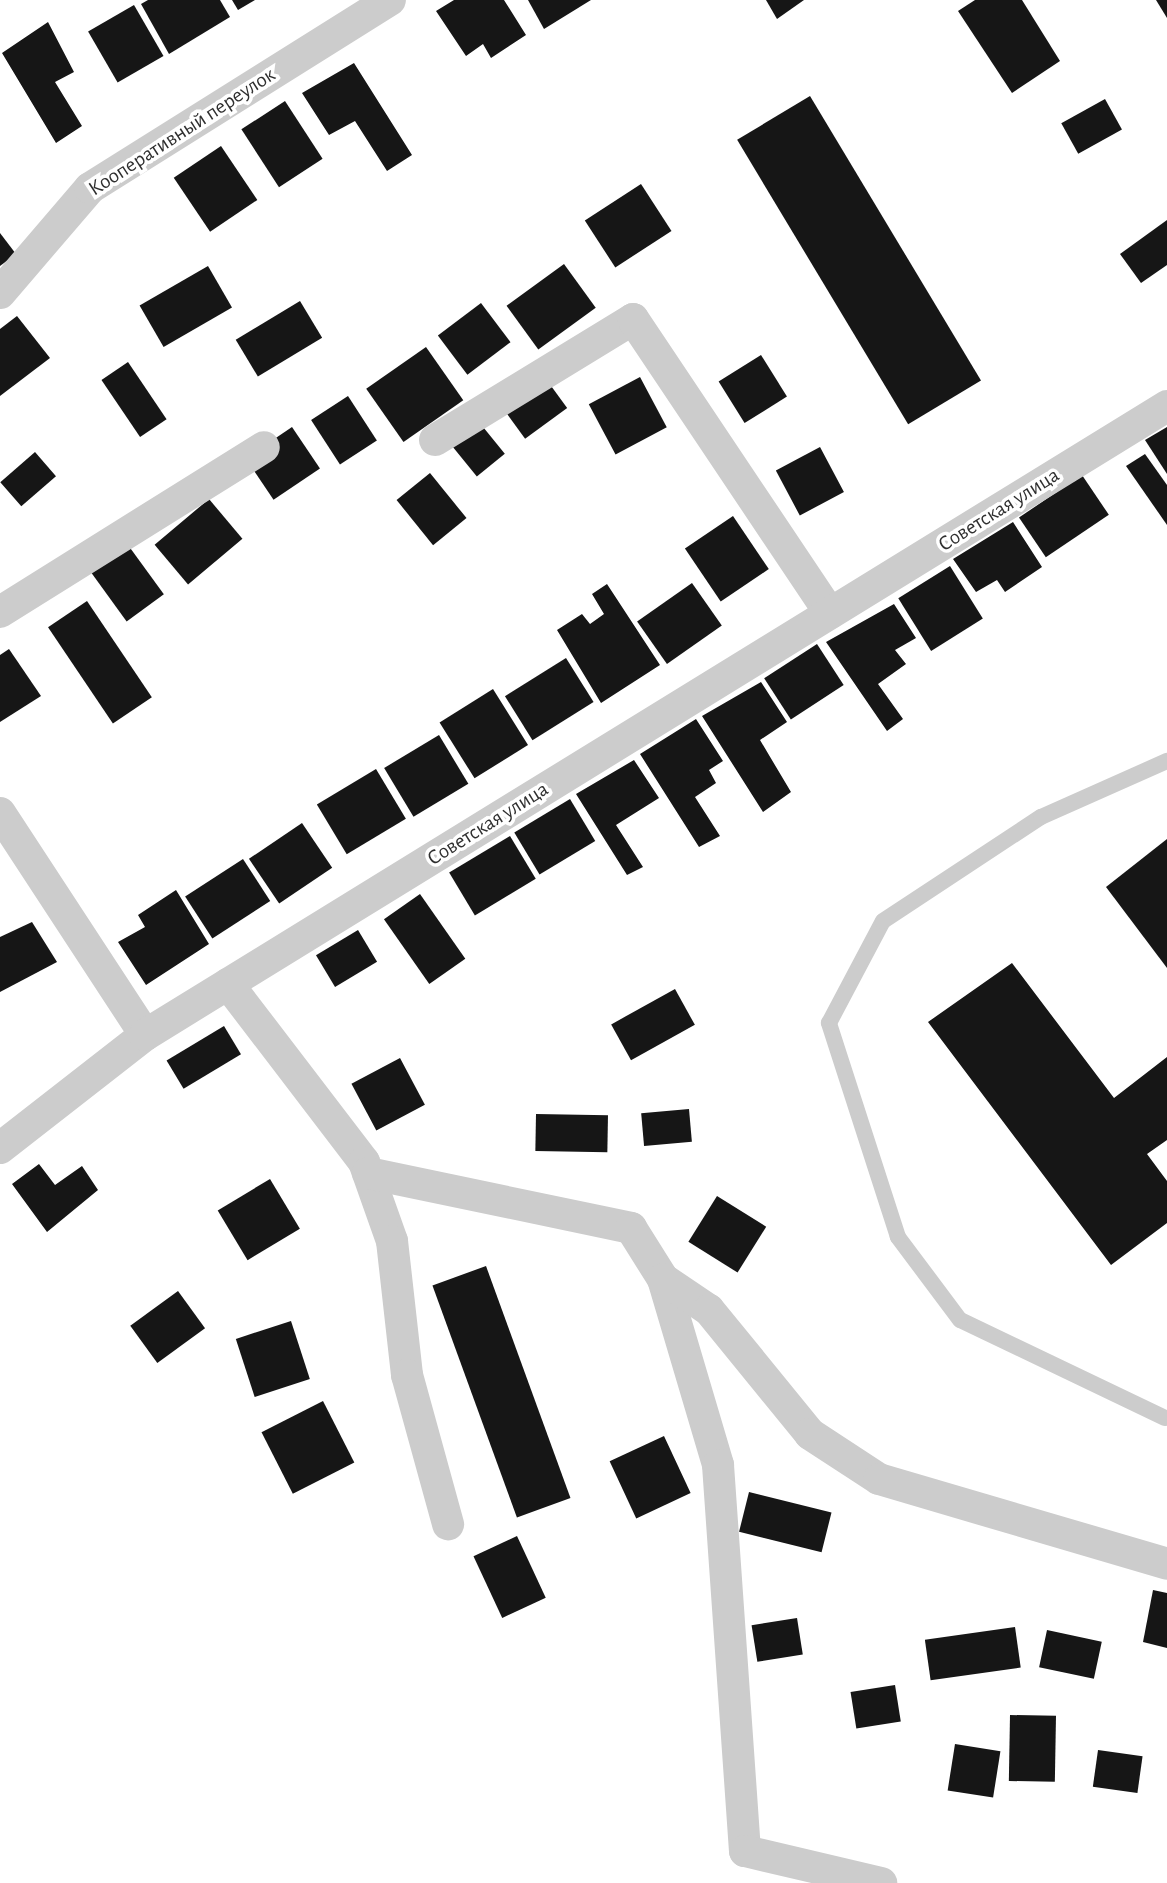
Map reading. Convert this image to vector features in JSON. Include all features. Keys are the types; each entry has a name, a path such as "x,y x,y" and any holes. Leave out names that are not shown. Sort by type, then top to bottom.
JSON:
{"street":[{"name":"Кооперативный переулок","path":"0,293 90,188 390,0"},
{"path":"435,440 633,318 830,613"},
{"name":"Советская улица","path":"0,1148 145,1035 1167,406"},
{"path":"0,612 264,447"},
{"path":"0,813 145,1035"},
{"path":"228,984 368,1173 392,1241 407,1375 449,1524"},
{"path":"368,1173 631,1228 663,1279 718,1465 745,1850 881,1883"},
{"path":"663,1279 709,1310 810,1434 879,1479 1167,1564"}],"lane":[{"path":"1166,1418 960,1320 898,1237 829,1024 883,921 1041,817 1167,761"}],"building":[{"path":"148,0 220,0 230,17 169,54 141,4"},
{"path":"232,0 255,0 238,10"},
{"path":"454,0 504,0 526,35 491,58 483,44 466,56 436,11"},
{"path":"528,0 591,0 544,29"},
{"path":"766,0 804,0 777,19"},
{"path":"975,0 1022,0 1060,61 1012,93 958,11"},
{"path":"1156,0 1167,0 1167,18"},
{"path":"134,5 164,56 118,83 88,32"},
{"path":"48,22 74,72 55,82 82,126 56,143 2,53"},
{"path":"354,63 412,155 387,171 355,121 329,135 302,93"},
{"path":"810,96 981,381 908,424 737,140"},
{"path":"1105,99 1122,130 1078,154 1061,123"},
{"path":"285,101 323,159 279,187 241,129"},
{"path":"221,146 257,200 210,232 174,178"},
{"path":"641,184 671,231 615,267 585,220"},
{"path":"1167,220 1167,265 1141,283 1120,254"},
{"path":"0,233 16,254 0,266"},
{"path":"564,264 596,308 538,349 507,306"},
{"path":"208,266 232,308 164,347 140,306"},
{"path":"300,301 322,338 258,376 236,340"},
{"path":"481,303 510,342 467,375 438,335"},
{"path":"17,316 50,358 0,396 0,329"},
{"path":"426,347 463,400 403,442 366,389"},
{"path":"761,355 787,397 745,423 719,381"},
{"path":"128,362 167,419 140,437 101,380"},
{"path":"640,377 667,427 616,455 589,404"},
{"path":"546,379 567,408 525,439 504,410"},
{"path":"348,396 377,440 340,464 311,420"},
{"path":"479,422 505,454 477,477 451,445"},
{"path":"292,427 320,468 274,500 246,458"},
{"path":"1167,427 1167,474 1145,440"},
{"path":"820,447 844,492 800,516 776,470"},
{"path":"35,452 56,476 21,506 0,482"},
{"path":"1145,454 1167,485 1167,525 1126,466"},
{"path":"430,473 467,518 433,545 397,500"},
{"path":"1082,475 1109,515 1046,557 1019,517"},
{"path":"209,499 242,539 188,584 155,545"},
{"path":"733,516 769,569 721,601 685,548"},
{"path":"1013,522 1042,567 1005,592 997,580 976,592 953,559"},
{"path":"128,545 164,594 127,621 91,572"},
{"path":"950,566 983,619 931,651 898,598"},
{"path":"692,583 722,626 667,664 637,621"},
{"path":"607,584 660,665 601,703 557,630 582,614 590,624 604,614 592,594"},
{"path":"87,601 152,697 113,723 48,627"},
{"path":"894,604 916,638 895,650 906,664 878,684 903,719 887,731 826,642"},
{"path":"817,644 844,685 791,719 764,678"},
{"path":"9,649 41,696 0,722 0,655"},
{"path":"566,658 594,702 532,740 505,696"},
{"path":"761,682 787,722 760,740 791,792 763,812 702,716"},
{"path":"493,689 528,745 475,778 440,722"},
{"path":"696,719 723,761 709,770 716,783 695,797 720,836 699,847 640,754"},
{"path":"439,735 468,784 413,817 384,768"},
{"path":"634,760 659,798 616,825 643,867 627,875 576,794"},
{"path":"376,769 406,819 347,854 317,805"},
{"path":"570,799 595,841 540,874 514,832"},
{"path":"302,823 332,868 279,904 249,859"},
{"path":"510,836 536,879 475,915 449,873"},
{"path":"1167,839 1167,968 1106,887"},
{"path":"243,859 270,901 212,939 185,897"},
{"path":"176,890 209,944 146,985 118,942 145,927 138,915"},
{"path":"420,894 465,959 429,984 384,919"},
{"path":"32,922 57,962 0,992 0,937"},
{"path":"358,930 377,962 335,987 316,955"},
{"path":"1012,963 1114,1098 1167,1057 1167,1140 1147,1154 1167,1181 1167,1223 1111,1265 928,1022"},
{"path":"675,989 695,1025 631,1060 611,1024"},
{"path":"224,1026 241,1054 184,1089 167,1061"},
{"path":"400,1058 425,1105 376,1131 351,1084"},
{"path":"689,1109 692,1142 644,1146 641,1113"},
{"path":"536,1114 608,1115 607,1152 535,1151"},
{"path":"39,1164 55,1185 82,1166 98,1190 47,1232 12,1184"},
{"path":"270,1179 300,1229 248,1260 218,1210"},
{"path":"717,1196 766,1227 738,1273 688,1242"},
{"path":"486,1266 570,1498 517,1518 432,1285"},
{"path":"178,1291 205,1328 157,1363 130,1326"},
{"path":"291,1321 310,1379 255,1397 236,1339"},
{"path":"323,1401 354,1462 293,1494 262,1432"},
{"path":"664,1436 691,1493 636,1518 610,1461"},
{"path":"749,1492 831,1513 822,1552 739,1532"},
{"path":"517,1536 546,1598 502,1618 473,1556"},
{"path":"1153,1590 1167,1593 1167,1648 1143,1642"},
{"path":"797,1618 803,1655 757,1662 752,1625"},
{"path":"1015,1627 1021,1668 931,1680 925,1640"},
{"path":"1047,1630 1102,1642 1094,1679 1039,1667"},
{"path":"895,1685 901,1722 856,1729 851,1692"},
{"path":"1010,1715 1056,1716 1055,1782 1009,1781"},
{"path":"955,1744 1000,1751 993,1798 948,1790"},
{"path":"1098,1750 1143,1756 1137,1793 1093,1787"}]}
